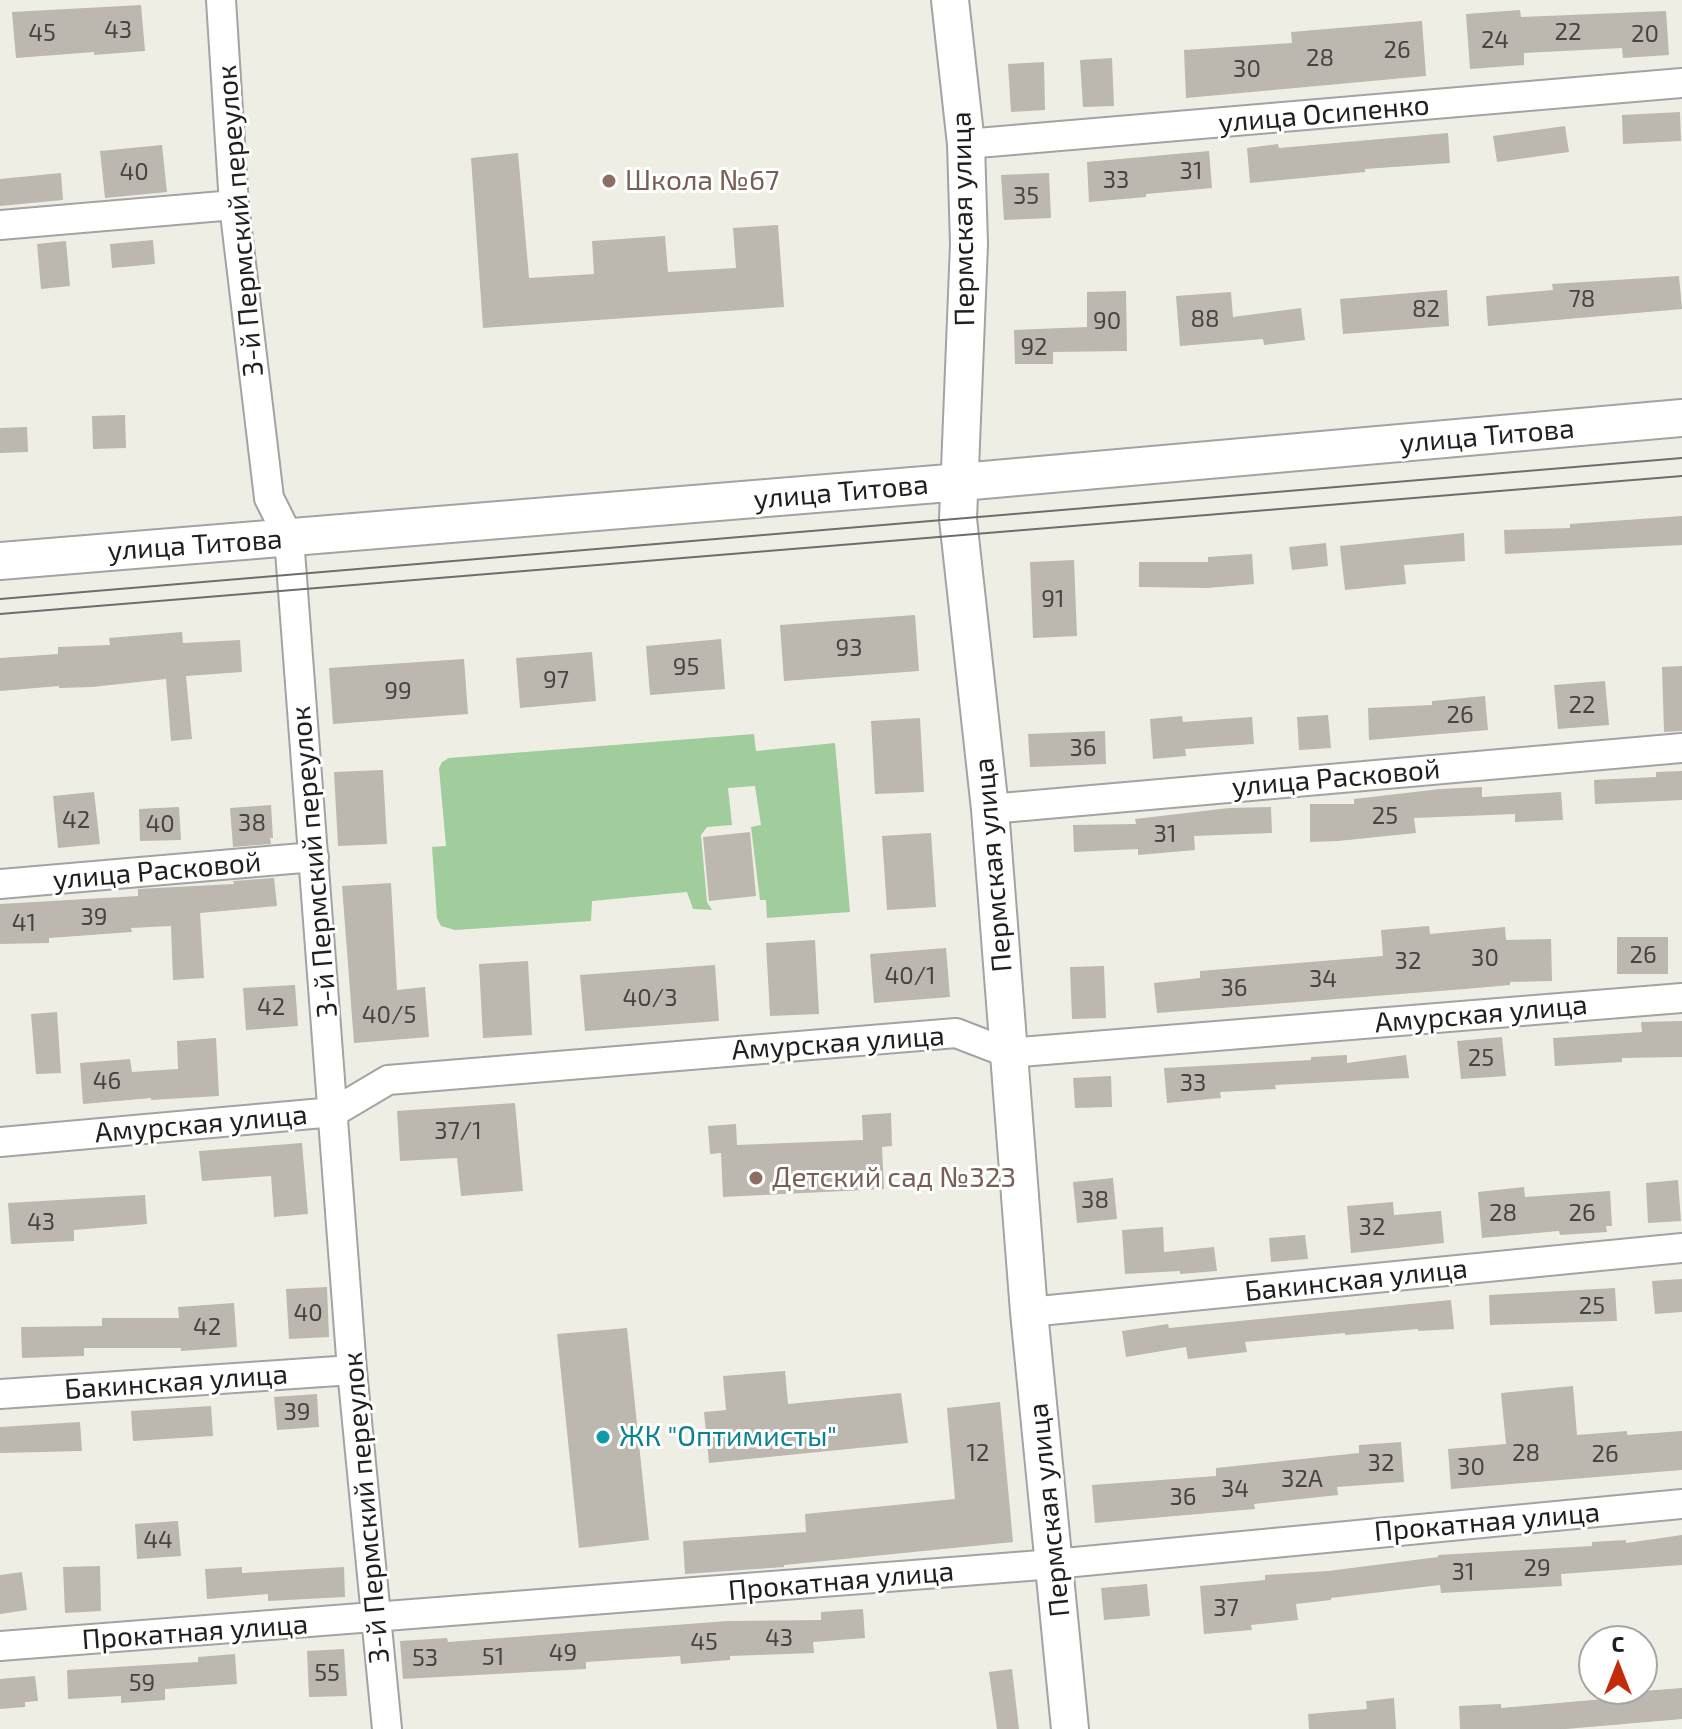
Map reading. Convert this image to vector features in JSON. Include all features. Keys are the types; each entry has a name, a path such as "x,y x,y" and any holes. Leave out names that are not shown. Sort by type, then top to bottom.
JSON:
{"street":[{"name":"3-й Пермский переулок","path":"221,0 234,205 269,498 289,538 352,1370 387,1729"},
{"name":"Пермская улица","path":"950,0 966,144 969,244 960,536 990,809 1029,1312 1070,1729"},
{"name":"улица Осипенко","path":"966,144 1682,83"},
{"path":"0,225 234,205"},
{"name":"улица Титова","path":"0,561 961,482 1682,418"},
{"name":"улица Расковой","path":"990,809 1682,748"},
{"name":"улица Расковой","path":"0,884 314,857"},
{"name":"Амурская улица","path":"0,1142 334,1112 388,1080 956,1033 1008,1053 1682,998"},
{"name":"Бакинская улица","path":"1029,1312 1682,1248"},
{"name":"Бакинская улица","path":"0,1394 352,1370"},
{"name":"Прокатная улица","path":"0,1646 1054,1564 1682,1504"}],"green space":[{"path":"754,734 756,751 835,743 850,912 767,918 766,900 760,900 751,827 761,825 755,786 728,788 732,825 707,827 701,835 707,902 712,910 693,909 687,892 592,901 591,921 455,930 441,926 437,918 432,847 446,846 439,768 442,762 449,758"}],"building":[{"path":"141,5 145,51 16,58 12,12"},
{"path":"1520,10 1521,17 1666,11 1669,55 1623,58 1622,48 1524,53 1524,65 1470,69 1466,14"},
{"path":"1422,21 1426,76 1186,98 1184,50 1292,43 1291,32"},
{"path":"1112,58 1114,106 1083,107 1080,60"},
{"path":"1044,62 1045,110 1011,112 1008,64"},
{"path":"1680,112 1681,141 1623,144 1622,115"},
{"path":"1565,126 1569,152 1497,162 1493,136"},
{"path":"1448,133 1450,163 1365,169 1365,172 1250,183 1247,148"},
{"path":"162,145 167,192 105,198 100,151"},
{"path":"1209,151 1212,188 1089,202 1087,162"},
{"path":"518,153 529,278 594,274 592,241 665,236 668,272 736,268 733,228 778,225 784,307 483,328 471,158"},
{"path":"61,173 63,200 0,206 0,179"},
{"path":"1049,173 1051,218 1004,220 1001,175"},
{"path":"153,240 155,264 112,268 110,244"},
{"path":"66,241 70,286 41,289 37,244"},
{"path":"1679,276 1682,309 1488,326 1486,296 1553,290 1552,284"},
{"path":"1447,290 1449,326 1343,334 1340,299"},
{"path":"1126,291 1127,351 1053,352 1053,364 1015,364 1014,330 1087,327 1087,292"},
{"path":"1231,292 1233,317 1301,308 1305,340 1264,345 1263,339 1180,346 1176,296"},
{"path":"125,415 126,448 93,449 92,416"},
{"path":"27,427 28,452 0,453 0,428"},
{"path":"1682,516 1682,545 1505,554 1504,530 1570,528 1570,524"},
{"path":"1464,533 1465,561 1404,565 1406,584 1345,590 1340,546"},
{"path":"1326,543 1328,566 1292,570 1289,547"},
{"path":"1252,554 1254,584 1208,588 1139,587 1139,562 1208,562 1208,557"},
{"path":"1074,560 1077,636 1033,638 1030,562"},
{"path":"915,615 919,671 784,681 780,625"},
{"path":"182,632 183,643 240,640 242,672 186,676 192,739 171,741 166,679 92,687 59,686 0,691 0,658 58,654 58,647 110,645 109,638"},
{"path":"721,639 725,689 650,695 646,646"},
{"path":"592,652 596,701 520,708 516,658"},
{"path":"464,659 468,714 333,724 329,668"},
{"path":"1682,666 1682,731 1664,732 1662,667"},
{"path":"1605,681 1609,725 1558,729 1554,685"},
{"path":"1485,696 1488,730 1369,740 1368,708 1432,705 1432,701"},
{"path":"1328,715 1331,748 1299,750 1297,717"},
{"path":"1182,716 1183,722 1252,717 1254,744 1185,749 1186,756 1153,759 1150,719"},
{"path":"920,718 924,792 875,794 871,721"},
{"path":"1105,731 1106,764 1030,767 1028,734"},
{"path":"383,770 387,844 338,846 334,772"},
{"path":"1682,771 1682,800 1595,804 1594,780 1656,777 1656,772"},
{"path":"1482,787 1482,797 1561,792 1563,820 1515,822 1515,814 1414,818 1416,833 1310,842 1310,804 1354,804 1354,799"},
{"path":"94,792 100,844 58,848 53,796"},
{"path":"271,805 271,844 233,847 230,808"},
{"path":"179,807 181,840 140,841 139,809"},
{"path":"1271,807 1272,833 1194,836 1195,850 1138,855 1138,849 1074,852 1073,825 1136,824 1135,819 1229,808"},
{"path":"750,832 756,896 709,901 703,837"},
{"path":"931,833 936,907 887,910 882,836"},
{"path":"274,878 277,906 200,913 204,978 173,980 171,926 49,938 49,943 0,944 0,904 138,896 138,889 234,884 233,881"},
{"path":"391,883 397,990 425,987 429,1037 354,1043 342,886"},
{"path":"1429,926 1430,934 1505,927 1506,940 1551,939 1552,981 1157,1013 1154,983 1200,978 1200,971 1383,956 1381,930"},
{"path":"1617,937 1668,937 1668,974 1617,974"},
{"path":"815,940 819,1014 770,1016 766,943"},
{"path":"946,948 950,997 874,1003 870,954"},
{"path":"528,961 532,1035 483,1038 479,964"},
{"path":"715,965 719,1021 585,1031 580,975"},
{"path":"1104,966 1106,1018 1072,1019 1070,967"},
{"path":"295,985 298,1026 246,1030 243,988"},
{"path":"57,1012 61,1073 36,1074 31,1014"},
{"path":"1682,1021 1682,1057 1622,1058 1622,1062 1555,1066 1553,1038 1642,1032 1641,1022"},
{"path":"1502,1037 1506,1076 1461,1079 1457,1041"},
{"path":"216,1038 219,1096 83,1104 80,1063 130,1059 132,1072 178,1069 177,1041"},
{"path":"1347,1055 1347,1063 1406,1055 1409,1078 1275,1085 1276,1089 1220,1092 1221,1098 1167,1103 1164,1068 1311,1060 1311,1057"},
{"path":"1111,1076 1112,1107 1075,1108 1073,1078"},
{"path":"515,1103 523,1191 461,1196 457,1158 400,1161 397,1111"},
{"path":"891,1113 892,1146 882,1147 884,1189 723,1197 721,1153 710,1154 708,1126 736,1124 737,1145 863,1140 862,1115"},
{"path":"302,1143 308,1214 274,1217 271,1176 202,1181 199,1151"},
{"path":"1113,1178 1117,1219 1077,1223 1073,1182"},
{"path":"1678,1180 1681,1221 1648,1223 1646,1183"},
{"path":"1524,1187 1525,1197 1610,1191 1612,1226 1606,1226 1607,1232 1560,1235 1559,1231 1482,1238 1478,1192"},
{"path":"145,1195 147,1224 74,1230 74,1241 11,1244 8,1203"},
{"path":"1393,1202 1394,1215 1441,1211 1444,1243 1351,1253 1347,1206"},
{"path":"1163,1227 1164,1252 1214,1247 1217,1271 1125,1274 1122,1230"},
{"path":"1305,1235 1308,1259 1271,1262 1269,1238"},
{"path":"1682,1279 1682,1312 1655,1314 1652,1281"},
{"path":"327,1287 329,1337 289,1339 286,1289"},
{"path":"1615,1288 1617,1321 1490,1325 1489,1295"},
{"path":"1451,1300 1454,1329 1345,1333 1245,1342 1247,1352 1188,1359 1186,1347 1126,1357 1122,1331 1168,1324 1169,1328"},
{"path":"234,1303 237,1347 181,1351 181,1348 84,1348 84,1356 22,1358 21,1327 102,1326 102,1318 179,1318 178,1307"},
{"name":"ЖК \"Оптимисты\"","path":"627,1328 649,1540 579,1548 557,1334"},
{"path":"785,1371 788,1404 901,1393 908,1443 709,1463 704,1412 726,1410 723,1376"},
{"path":"1573,1386 1577,1435 1682,1431 1682,1470 1451,1489 1448,1449 1506,1444 1501,1393"},
{"path":"317,1394 319,1427 277,1430 274,1397"},
{"path":"1000,1402 1013,1542 784,1567 685,1574 683,1541 806,1532 805,1514 955,1499 947,1408"},
{"path":"211,1406 213,1436 133,1441 131,1411"},
{"path":"80,1422 82,1451 0,1453 0,1427"},
{"path":"1401,1442 1404,1482 1337,1487 1338,1495 1254,1504 1255,1509 1095,1523 1092,1485 1216,1476 1216,1468 1359,1453 1359,1445"},
{"path":"178,1521 181,1556 137,1559 135,1524"},
{"path":"1682,1535 1682,1565 1561,1574 1562,1586 1441,1593 1440,1585 1331,1598 1296,1604 1298,1620 1251,1625 1252,1630 1204,1634 1200,1586 1265,1580 1265,1575 1328,1571 1438,1555 1592,1546 1592,1542 1626,1540 1626,1543"},
{"path":"100,1566 101,1611 65,1613 63,1567"},
{"path":"242,1567 242,1573 344,1567 345,1597 268,1601 268,1594 207,1599 205,1569"},
{"path":"22,1572 27,1610 0,1614 0,1575"},
{"path":"1147,1584 1150,1616 1104,1620 1101,1588"},
{"path":"863,1609 865,1638 813,1642 814,1653 730,1656 730,1660 681,1664 680,1656 586,1662 586,1669 403,1679 400,1641 447,1638 448,1642 728,1621 821,1620 821,1612"},
{"path":"344,1649 347,1696 309,1697 307,1651"},
{"path":"235,1654 237,1684 165,1689 165,1700 121,1703 121,1696 68,1699 67,1670 198,1662 198,1657"},
{"path":"1012,1669 1019,1729 997,1729 989,1672"},
{"path":"35,1676 38,1701 25,1702 25,1707 0,1709 0,1679"},
{"path":"1682,1688 1682,1719 1566,1729 1460,1729 1459,1706 1501,1704 1501,1708 1578,1701 1578,1705 1658,1705 1658,1690"},
{"path":"1394,1698 1396,1729 1309,1729 1308,1714 1367,1709 1366,1701"}],"tram line":[{"path":"0,599 1682,458"},
{"path":"0,614 1682,476"}],"place":[{"name":"Школа №67","path":"609,181"},
{"name":"Детский сад №323","path":"756,1178"},
{"name":"ЖК \"Оптимисты\"","path":"603,1437"}]}
